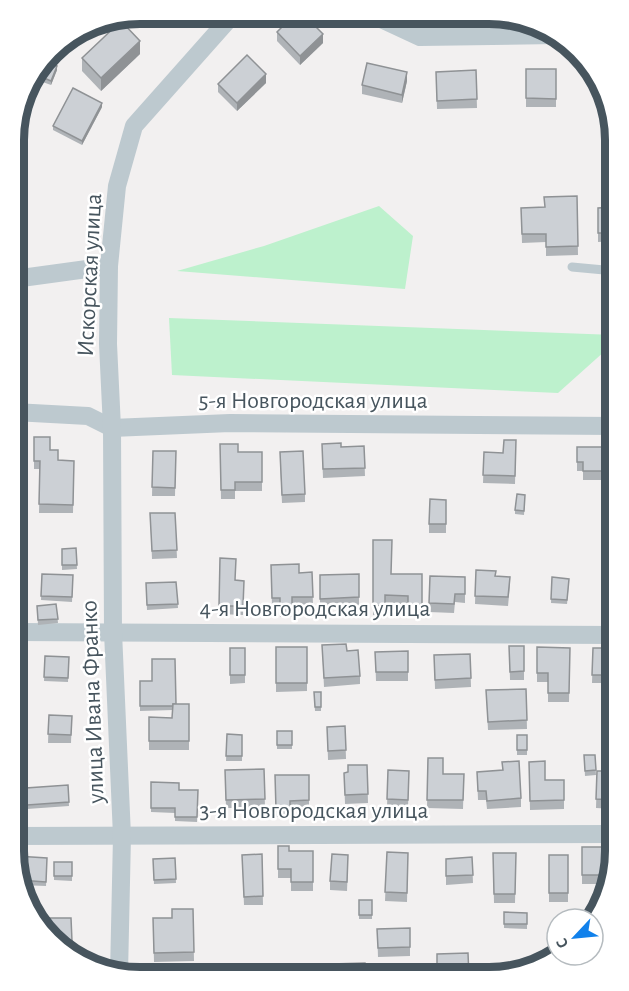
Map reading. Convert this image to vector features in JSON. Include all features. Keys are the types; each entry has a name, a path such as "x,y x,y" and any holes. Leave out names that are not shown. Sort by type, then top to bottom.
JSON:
{"street":[{"name":"Искорская улица","path":"112,428 108,344 109,266 117,186 134,126 225,24"},
{"path":"392,24 420,37 538,35"},
{"path":"24,278 109,266"},
{"name":"5-я Новгородская улица","path":"24,413 88,416 112,428 230,423 605,426"},
{"name":"улица Ивана Франко","path":"112,428 113,632 122,836 119,965"},
{"name":"4-я Новгородская улица","path":"24,632 605,635"},
{"name":"3-я Новгородская улица","path":"24,836 605,834"}],"lane":[{"path":"572,267 605,270"}],"green space":[{"path":"379,206 413,236 405,289 177,271 264,246"},
{"path":"169,318 605,335 605,351 558,393 172,375"}],"building":[{"path":"285,24 313,24 323,34 300,56 277,32"},
{"path":"125,25 140,41 101,78 82,58 115,27"},
{"path":"247,55 266,74 237,103 218,84"},
{"path":"367,63 407,72 402,95 362,85"},
{"path":"53,64 57,66 51,81 43,77"},
{"path":"526,69 556,69 556,99 526,98"},
{"path":"476,70 477,99 437,101 436,72"},
{"path":"73,88 102,103 82,141 53,126"},
{"path":"577,196 578,246 546,247 546,234 522,234 521,208 545,207 544,197"},
{"path":"598,208 605,208 605,233 598,233"},
{"path":"34,437 50,437 50,450 58,450 58,460 74,461 73,505 39,504 40,461 34,461"},
{"path":"504,440 516,440 515,476 483,475 484,452 503,453"},
{"path":"341,443 341,447 364,446 365,468 323,469 322,444"},
{"path":"220,444 238,444 238,452 262,452 262,482 235,482 235,490 221,490"},
{"path":"577,447 605,447 605,471 583,471 583,462 577,462"},
{"path":"153,451 176,451 175,488 152,487"},
{"path":"303,451 305,494 282,495 280,452"},
{"path":"517,494 525,495 524,511 515,510"},
{"path":"430,499 446,500 446,524 429,524"},
{"path":"150,513 175,513 177,550 152,551"},
{"path":"373,540 392,540 391,574 422,574 422,605 408,605 408,596 385,595 385,606 373,606"},
{"path":"76,548 77,565 62,565 62,549"},
{"path":"220,558 236,559 235,580 244,581 243,606 219,606"},
{"path":"299,564 299,573 312,572 313,597 292,597 292,608 280,608 280,598 272,598 271,565"},
{"path":"476,570 496,571 495,576 510,577 508,597 475,596"},
{"path":"42,574 73,575 72,597 41,596"},
{"path":"359,574 359,597 320,599 320,575"},
{"path":"430,576 465,577 465,594 455,594 454,604 429,603"},
{"path":"552,577 569,579 567,600 551,599"},
{"path":"176,582 178,604 147,605 146,583"},
{"path":"56,604 58,619 38,620 37,606"},
{"path":"346,644 347,651 358,650 360,676 324,678 322,645"},
{"path":"509,646 524,646 524,671 510,672"},
{"path":"276,647 307,647 307,683 276,683"},
{"path":"537,647 570,648 569,693 548,693 548,673 537,673"},
{"path":"230,648 245,648 245,675 230,675"},
{"path":"593,648 605,648 605,675 592,675"},
{"path":"408,651 408,672 376,672 375,652"},
{"path":"470,654 471,678 435,680 434,655"},
{"path":"45,656 69,657 68,678 44,677"},
{"path":"152,659 175,659 176,704 173,706 140,706 140,681 152,681"},
{"path":"526,689 527,720 488,722 486,690"},
{"path":"314,692 321,692 321,707 315,707"},
{"path":"173,704 189,704 189,741 149,741 149,717 172,718"},
{"path":"49,715 72,716 71,735 48,734"},
{"path":"345,726 346,750 328,751 327,727"},
{"path":"277,731 292,731 292,745 277,745"},
{"path":"227,734 242,735 242,756 226,756"},
{"path":"517,735 527,735 527,750 517,750"},
{"path":"584,755 595,755 596,770 585,771"},
{"path":"428,758 443,758 443,774 464,774 463,800 427,800"},
{"path":"519,761 521,798 487,801 486,791 478,791 477,772 503,770 502,762"},
{"path":"545,761 545,780 564,780 564,800 530,801 529,762"},
{"path":"348,765 367,765 368,794 345,795 344,773 348,772"},
{"path":"264,769 265,799 226,800 225,770"},
{"path":"388,770 409,771 408,800 387,799"},
{"path":"597,771 605,771 605,799 596,799"},
{"path":"275,775 309,775 309,800 290,801 290,808 276,809"},
{"path":"151,782 179,783 179,790 198,790 197,817 175,817 175,808 151,808"},
{"path":"68,785 69,802 27,805 26,788"},
{"path":"278,846 289,846 289,851 313,851 313,882 291,882 291,869 278,869"},
{"path":"582,847 605,847 600,884 600,875 582,875"},
{"path":"387,852 408,853 407,893 385,892"},
{"path":"493,853 516,853 515,894 494,894"},
{"path":"262,854 263,896 244,897 242,855"},
{"path":"332,854 348,855 347,882 330,881"},
{"path":"549,855 568,855 568,893 549,893"},
{"path":"24,857 47,858 46,882 28,881"},
{"path":"472,857 473,875 446,876 446,859"},
{"path":"175,858 176,879 154,880 153,859"},
{"path":"54,862 72,862 72,876 54,876"},
{"path":"359,900 372,900 372,915 359,915"},
{"path":"172,909 193,909 194,952 154,953 153,918 172,918"},
{"path":"504,912 527,913 527,924 504,924"},
{"path":"46,918 71,918 72,941 67,941"},
{"path":"410,928 410,947 378,948 377,929"},
{"path":"468,953 469,967 437,967 437,954"},
{"path":"365,963 365,967 331,967 331,964"},
{"path":"305,965 305,967 275,967"}]}
